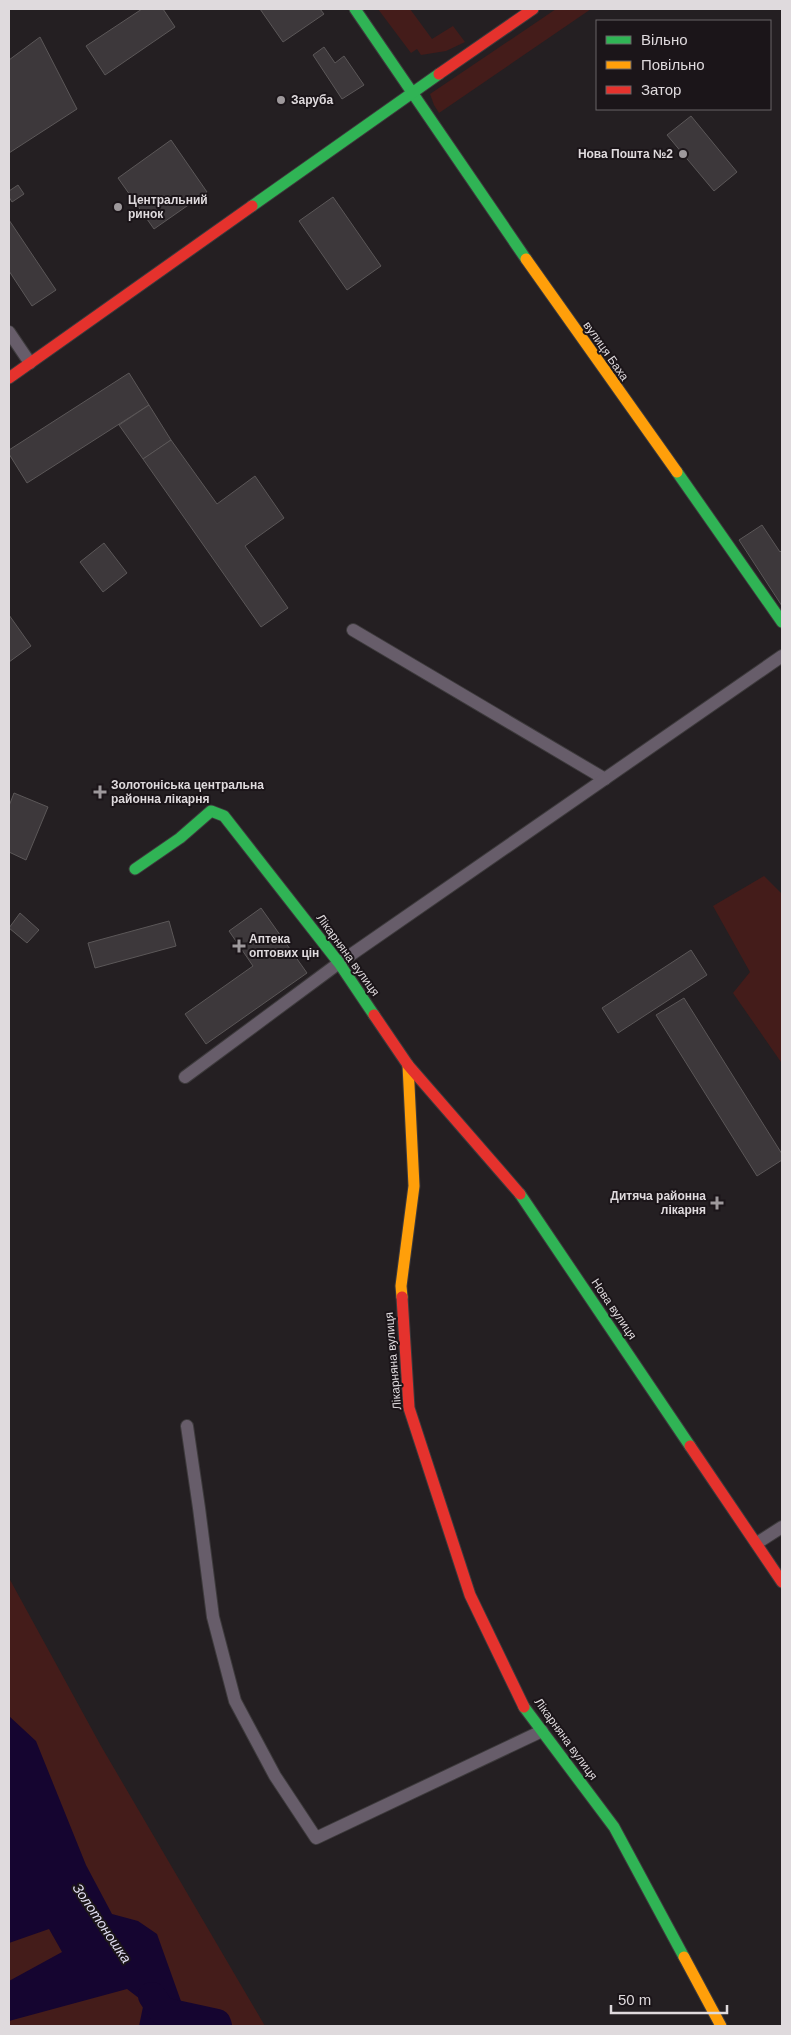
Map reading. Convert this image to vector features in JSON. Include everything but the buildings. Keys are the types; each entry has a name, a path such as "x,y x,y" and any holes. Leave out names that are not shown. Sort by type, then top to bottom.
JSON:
{"street":[{"name":"вулиця Баха","path":"354,9 413,92 524,257 782,622"},
{"path":"9,378 533,9"},
{"path":"9,332 30,363"},
{"path":"353,630 605,779"},
{"path":"185,1077 340,963 782,656"},
{"name":"Лікарняна вулиця","path":"135,869 180,838 211,811 224,816 340,963 408,1065 414,1186 401,1286 409,1408 470,1595 525,1709 614,1827 721,2026"},
{"name":"Нова вулиця","path":"408,1065 522,1196 782,1582"},
{"path":"186,1426 213,1617 235,1701 275,1776 316,1838 542,1731"},
{"path":"757,1543 782,1527"}],"shaded area":[{"path":"378,9 410,9 432,39 453,26 465,42 446,51 421,55 417,49 411,53"},
{"path":"556,9 591,9 439,113 430,94"},
{"path":"764,876 782,894 781,1062 733,993 750,972 713,906"},
{"path":"9,1578 101,1746 265,2026 9,2026"}],"water":[{"path":"9,1716 36,1741 86,1865 112,1914 138,1921 157,1934 182,2004 178,2026 139,2026 144,2002 127,1989 9,2021 9,1981 62,1952 49,1929 9,1943"}],"waterway":[{"name":"Золотоношка","path":"152,1996 162,2011 217,2023 218,2026"}],"traffic: fast":[{"path":"355,9 526,259"},
{"path":"252,206 439,74"},
{"path":"677,472 782,622"},
{"path":"135,869 180,838 211,811 224,816 339,963 374,1015"},
{"path":"520,1194 690,1446"},
{"path":"524,1707 614,1827 684,1957"}],"traffic: slow":[{"path":"526,259 677,472"},
{"path":"402,1297 401,1286 414,1186 408,1065"},
{"path":"684,1957 721,2026"}],"traffic: jam":[{"path":"439,74 533,9"},
{"path":"9,378 252,206"},
{"path":"374,1015 408,1065 520,1194"},
{"path":"402,1297 409,1408 470,1595 524,1707"},
{"path":"690,1446 782,1582"}],"place":[{"name":"Заруба","path":"281,100"},
{"name":"Нова Пошта №2","path":"683,154"},
{"name":"Центральний ринок","path":"118,207"},
{"name":"Золотоніська центральна районна лікарня","path":"100,792"},
{"name":"Аптека оптових цін","path":"239,946"},
{"name":"Дитяча районна лікарня","path":"717,1203"}]}
